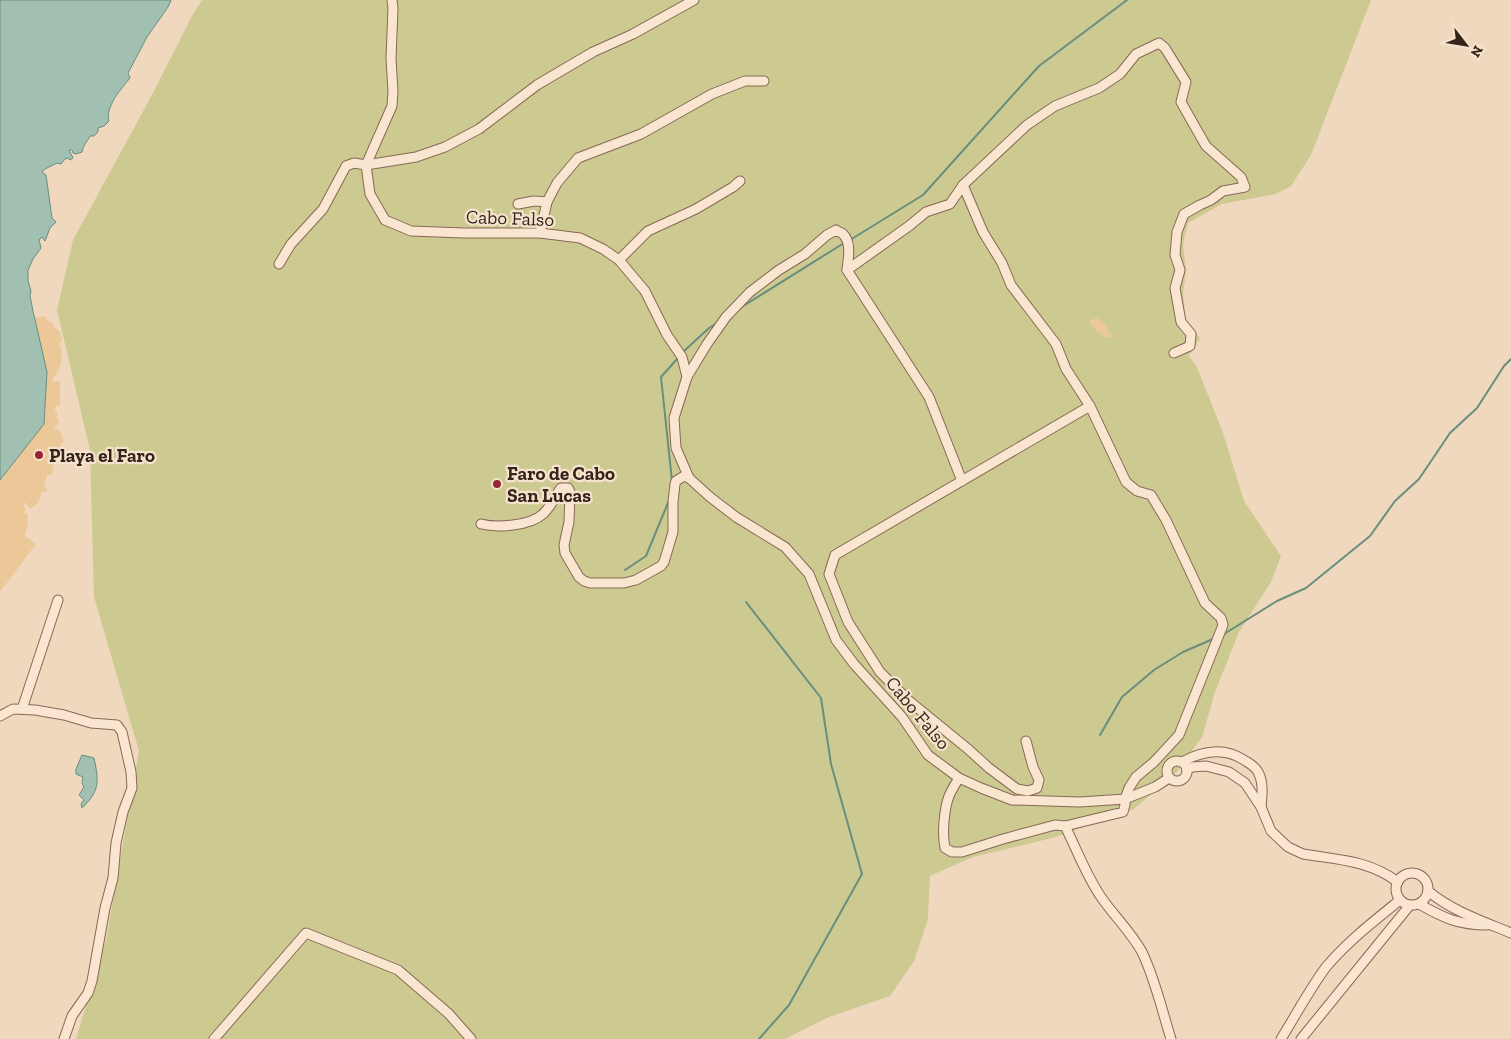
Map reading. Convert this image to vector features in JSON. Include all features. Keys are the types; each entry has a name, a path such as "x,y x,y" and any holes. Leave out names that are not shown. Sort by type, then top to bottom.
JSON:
{"street":[{"path":"366,165 392,106 391,59 394,8 392,0"},
{"path":"279,264 291,244 324,209 346,166 354,163 366,165 416,157 445,147 479,129 537,85 593,52 634,34 694,0"},
{"path":"847,270 910,226 926,212 950,204 959,188 1027,125 1056,106 1099,88 1120,74 1136,54 1159,43 1165,48 1186,82 1182,102 1206,146 1241,177 1245,186 1222,191 1212,200 1184,214 1177,232 1175,255 1180,270 1175,288 1180,322 1191,334 1190,346 1174,353"},
{"path":"540,233 547,202 557,183 578,158 641,134 712,94 745,81 764,80"},
{"name":"Cabo Falso","path":"366,165 370,194 385,220 411,231 540,233 580,238 620,260 645,291 667,335 682,357 687,377 674,418 676,448 689,478 736,517 785,547 808,574 836,640 854,664 902,717 928,755 959,778 1012,800 1080,802 1125,799"},
{"path":"620,260 648,230 696,209 740,181"},
{"path":"959,778 949,797 945,822 945,848 952,852 962,852 1055,825 1065,826 1123,812 1129,788 1136,778 1179,735 1223,625 1221,618 1205,603 1166,520 1151,495 1137,491 1126,482 1090,406 1066,369 1056,344 1011,284 1002,263 983,232 963,184"},
{"path":"518,204 534,201 547,202"},
{"path":"687,377 726,317 750,292 836,230 844,235 847,242 849,253 847,270 929,397 962,481"},
{"path":"682,357 694,360 700,357"},
{"path":"1026,741 1033,767 1039,780 1036,788 1028,791 1017,789 989,768 914,705 880,672 848,622 829,574 835,555 1090,406"},
{"path":"481,524 492,526 528,523 543,514 561,488 568,488 570,492 569,522 564,545 565,553 572,566 579,577 590,583 624,583 642,577 661,566 664,562 673,532 675,484 682,476 689,478"},
{"path":"22,709 58,600"},
{"path":"0,716 13,709 35,710 64,715 92,723 117,726 122,732 131,772 132,788 123,812 116,843 113,878 105,908 92,981 88,993 72,1016 64,1039"},
{"path":"1184,766 1200,753 1220,751 1236,754 1253,765 1260,774 1262,788 1261,807"},
{"path":"1206,752 1206,766"},
{"path":"1184,766 1186,776 1181,780 1174,781 1169,778 1166,772 1170,763 1176,760 1184,766 1206,766 1229,772 1245,783 1261,807 1271,831 1288,847 1303,854 1368,865 1386,873 1398,882"},
{"path":"1125,799 1155,787 1169,778"},
{"path":"1252,795 1262,788"},
{"path":"1065,826 1092,883 1135,940 1141,951 1151,974 1171,1039"},
{"path":"1301,1039 1414,904 1426,896 1428,891 1426,881 1418,875 1406,875 1398,882 1396,889 1400,900"},
{"path":"1428,891 1441,902 1466,915 1511,933"},
{"path":"1400,900 1414,904 1457,923 1492,925"},
{"path":"1280,1039 1313,985 1339,952 1400,900"},
{"path":"214,1039 306,933 398,970 448,1014 471,1039"}],"shaded area":[{"path":"0,0 171,0 147,37 128,73 130,78 112,104 109,110 109,121 104,126 98,128 98,132 94,136 90,136 82,152 76,154 69,150 73,158 70,160 68,158 65,159 61,164 57,163 42,172 46,175 52,218 56,222 50,228 45,241 42,237 39,240 41,248 28,270 28,281 47,372 44,424 0,480"},
{"path":"202,0 1371,0 1311,155 1291,186 1276,194 1222,204 1188,223 1183,243 1186,272 1183,293 1186,320 1200,338 1189,356 1197,367 1223,433 1244,501 1281,556 1271,582 1239,632 1215,692 1202,737 1176,773 1134,809 1056,837 973,857 930,876 928,919 914,961 890,996 829,1017 785,1039 76,1039 106,940 139,751 94,597 90,450 57,310 73,240"},
{"path":"82,755 94,758 97,785 92,796 82,808 81,804 84,800 79,795 84,787 82,783 83,777 76,774 76,769"}],"sand":[{"name":"Playa el Faro","path":"45,316 46,320 53,323 54,327 60,332 62,341 59,344 62,352 61,362 53,382 60,381 60,405 55,407 58,413 56,417 59,421 54,429 59,430 64,440 60,447 61,453 54,461 52,475 47,475 44,487 47,489 45,492 41,492 38,502 30,509 24,502 26,509 24,513 28,515 25,536 36,544 0,592 0,480 44,424 47,372 35,318"},
{"path":"1097,318 1108,328 1106,331 1111,333 1112,336 1110,338 1098,332 1091,325 1091,320"}],"waterway":[{"path":"850,240 923,195 1039,66 1127,0"},
{"path":"740,308 844,243"},
{"path":"683,352 717,323"},
{"path":"672,481 661,377 678,358"},
{"path":"1224,634 1277,601 1306,588 1370,536 1395,501 1419,479 1450,433 1477,408 1504,366 1511,359"},
{"path":"625,570 646,556 670,498"},
{"path":"746,602 821,698 831,764 862,874 789,1005 759,1039"},
{"path":"1100,735 1122,697 1154,670 1183,652 1213,639"}],"place":[{"name":"Playa el Faro","path":"39,455"},
{"name":"Faro de Cabo San Lucas","path":"497,484"}]}
